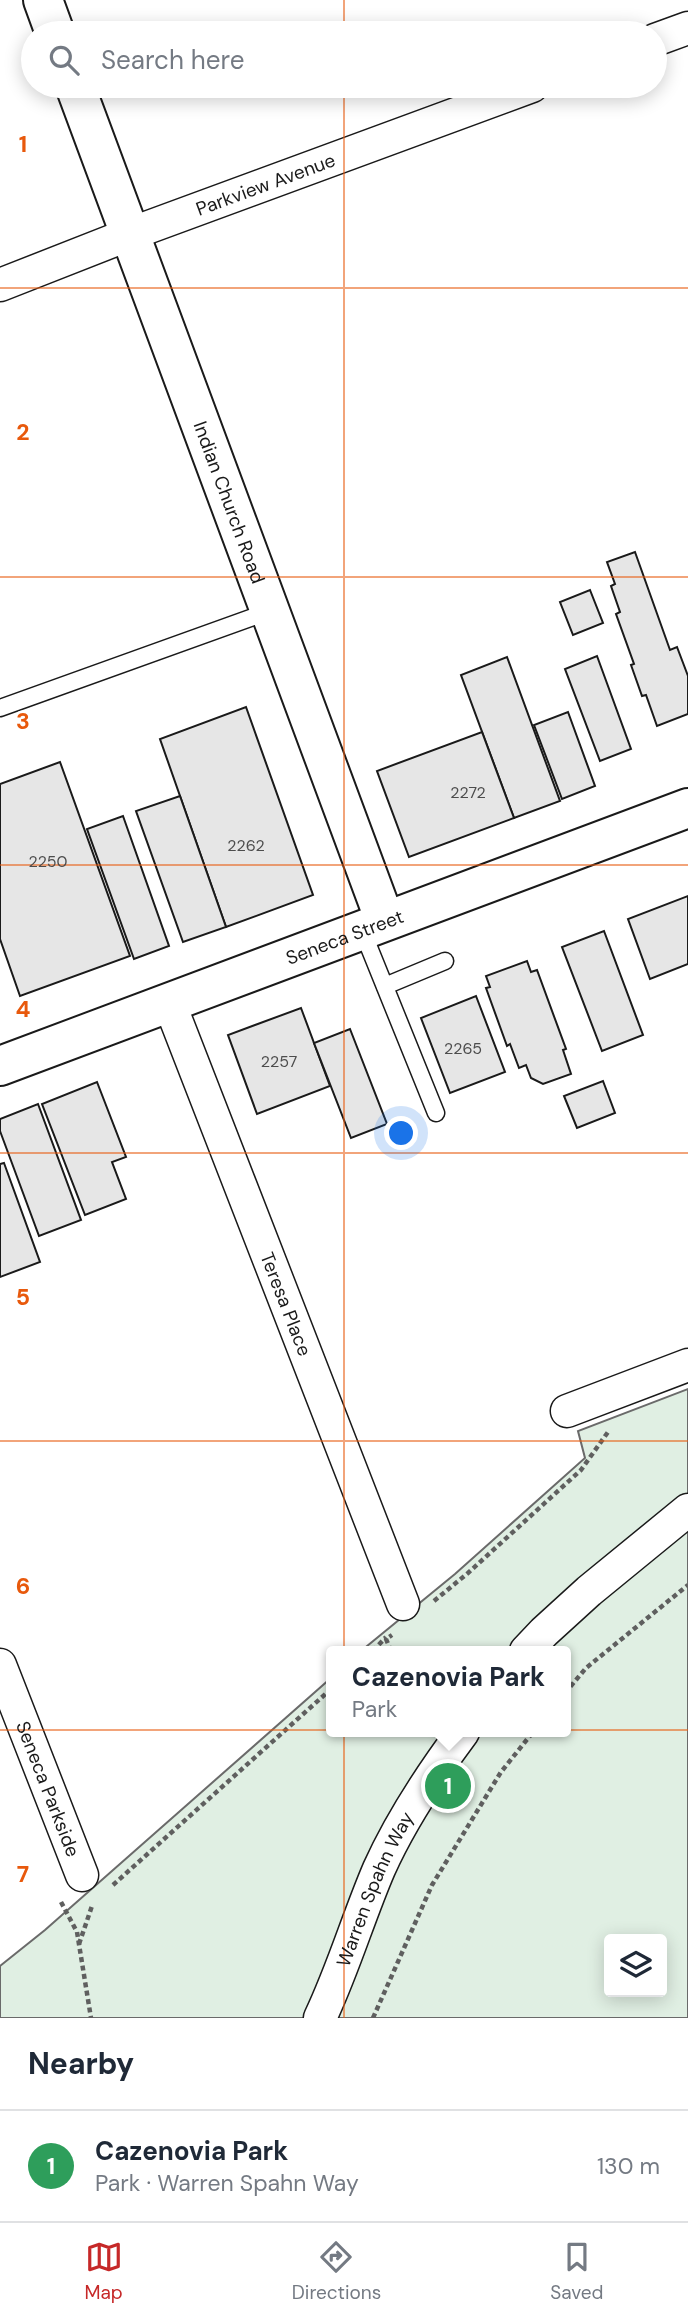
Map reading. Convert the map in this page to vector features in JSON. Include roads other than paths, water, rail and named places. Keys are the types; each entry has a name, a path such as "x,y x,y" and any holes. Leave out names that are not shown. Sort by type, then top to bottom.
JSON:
{"street":[{"path":"43,0 51,21"},
{"path":"667,36 688,28"},
{"name":"Indian Church Road","path":"79,98 270,611 374,925"},
{"name":"Parkview Avenue","path":"0,285 130,234 499,98"},
{"name":"Seneca Street","path":"0,1066 688,808"},
{"name":"Teresa Place","path":"169,1002 418,1603"},
{"path":"567,1411 688,1365"},
{"path":"531,1646 589,1591 688,1510"},
{"name":"Seneca Parkside","path":"0,1665 93,1890"},
{"name":"Warren Spahn Way","path":"320,2018 380,1866 416,1800 460,1737"}],"lane":[{"path":"0,708 270,611"},
{"path":"374,925 385,986 436,1113"},
{"path":"385,986 445,961"}],"place":[{"name":"Cazenovia Park","path":"448,1786"}]}
